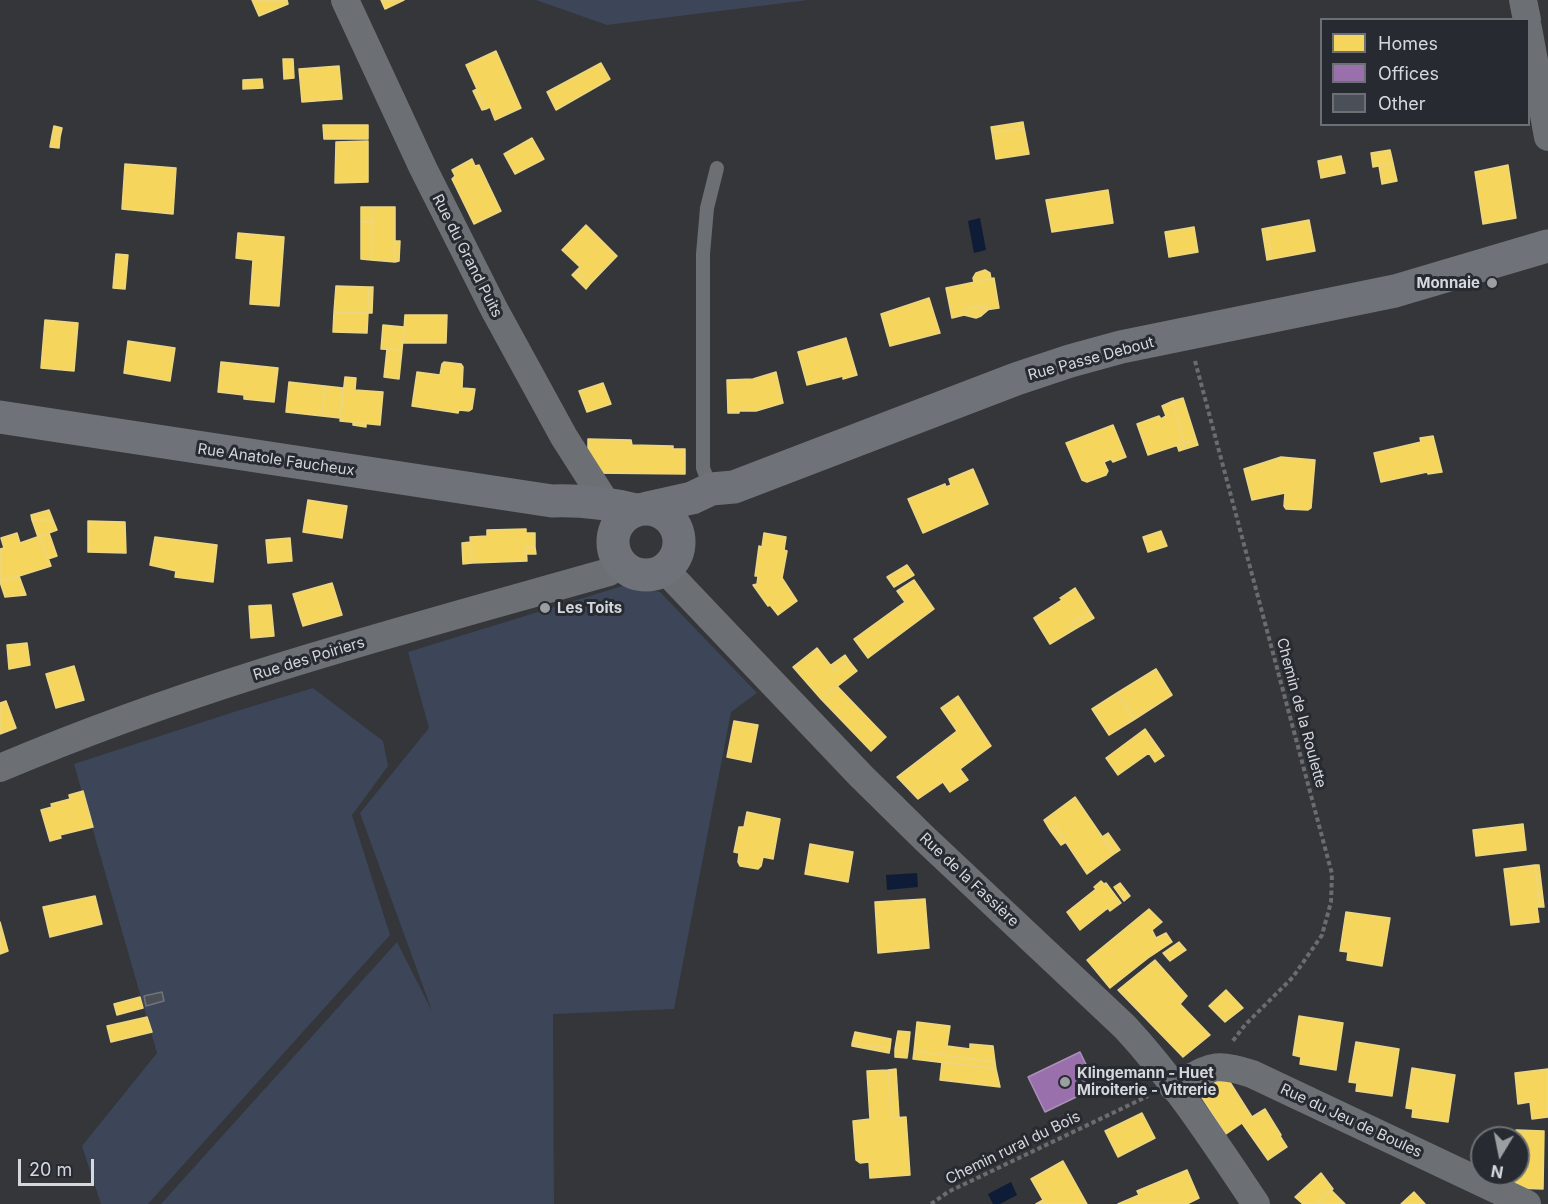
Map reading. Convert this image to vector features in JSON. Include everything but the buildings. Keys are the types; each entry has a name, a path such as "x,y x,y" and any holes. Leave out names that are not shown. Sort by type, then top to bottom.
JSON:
{"main road":[{"name":"Rue Passe Debout","path":"624,523 1059,365 1121,347 1395,291 1548,242"},
{"name":"Rue Anatole Faucheux","path":"0,417 552,501 588,516 624,523"},
{"path":"672,556 678,532 674,523 666,515 657,510 624,523 632,572 654,575 672,556 722,488"}],"street":[{"name":"Rue du Grand Puits","path":"345,0 423,168 494,309 564,437 624,523"},
{"path":"1523,0 1527,18"},
{"path":"1530,39 1548,137"},
{"name":"Rue des Poiriers","path":"0,768 71,737 208,690 347,647 609,572 624,523"},
{"name":"Rue de la Fassière","path":"672,556 861,776 1125,1027 1152,1056 1173,1087 1195,1112 1256,1204"},
{"path":"1173,1087 1215,1066"},
{"name":"Rue du Jeu de Boules","path":"1215,1066 1231,1067 1252,1074 1527,1204"}],"lane":[{"path":"717,168 707,208 703,254 703,468 722,488"}],"path":[{"name":"Chemin de la Roulette","path":"1188,334 1332,874 1332,902 1322,935 1293,977 1245,1024 1215,1066"},
{"name":"Chemin rural du Bois","path":"931,1204 948,1192 1160,1090 1173,1087"}],"shaded area":[{"path":"536,0 808,0 607,25"},
{"path":"980,218 986,250 974,253 968,221"},
{"path":"629,584 660,592 757,693 731,712 674,1009 553,1014 554,1204 161,1204 397,942 432,1011 360,813 429,728 408,652"},
{"path":"313,688 383,741 388,766 352,815 390,935 148,1204 101,1204 82,1146 157,1053 74,764"},
{"path":"917,873 918,887 887,890 886,875"},
{"path":"1011,1182 1017,1195 1000,1204 993,1204 988,1194"}],"place":[{"name":"Monnaie","path":"1492,283"},
{"name":"Les Toits","path":"545,608"},
{"name":"Klingemann - Huet Miroiterie - Vitrerie","path":"1065,1082"}]}
